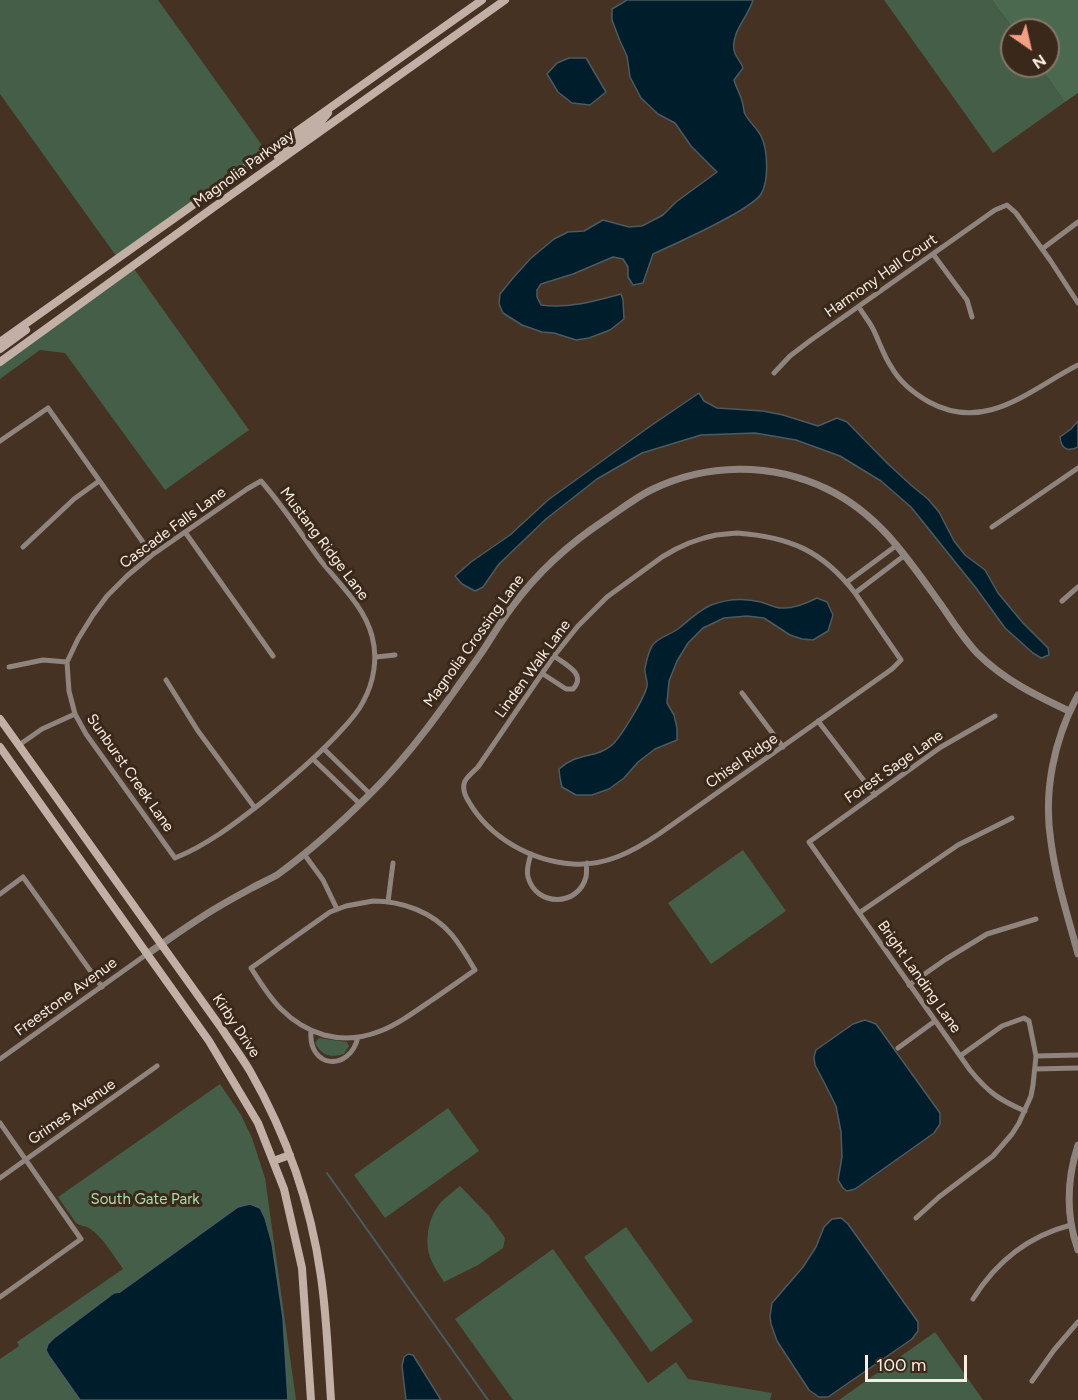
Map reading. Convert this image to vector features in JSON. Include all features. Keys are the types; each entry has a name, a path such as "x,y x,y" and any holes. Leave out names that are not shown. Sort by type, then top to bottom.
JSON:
{"main road":[{"name":"Magnolia Parkway","path":"0,342 482,0"},
{"name":"Magnolia Parkway","path":"0,362 505,0"},
{"path":"279,160 277,154 279,151 320,123 334,105"},
{"path":"0,349 27,330 31,321"},
{"name":"Kirby Drive","path":"0,719 222,1029 249,1070 273,1116 290,1155 308,1213 321,1276 331,1400"},
{"name":"Kirby Drive","path":"0,747 209,1041 258,1123 284,1189 302,1268 311,1400"},
{"path":"273,1161 290,1155"}],"street":[{"name":"Harmony Hall Court","path":"774,373 804,345 995,210 1007,205 1016,213 1042,249"},
{"path":"1078,222 1042,249 1078,303"},
{"path":"933,254 967,300 972,317"},
{"path":"859,307 897,376 925,399 940,408 957,413 972,414 1012,403 1078,365"},
{"path":"1,438 48,408 152,555"},
{"path":"992,527 1078,468"},
{"name":"Magnolia Crossing Lane","path":"147,954 215,908 274,877 304,854 360,804 422,736 513,606 539,576 595,526 648,492 674,480 709,471 740,469 769,471 805,479 843,497 872,518 897,545 955,625 986,661 1023,688 1069,711"},
{"path":"23,547 74,499 99,481"},
{"name":"Cascade Falls Lane","path":"67,662 93,615 107,596 127,576 152,555 261,481"},
{"name":"Mustang Ridge Lane","path":"261,481 322,562 354,600 366,620 376,657"},
{"path":"185,532 273,656"},
{"name":"Linden Walk Lane","path":"464,794 465,782 554,656 590,613 625,583 662,557 689,543 716,535 737,533 778,538 813,553 847,582 901,660"},
{"path":"847,582 897,545"},
{"path":"855,593 905,555"},
{"path":"1062,601 1078,587"},
{"path":"166,680 198,731 255,808 295,776 353,718 364,702 376,657 395,656"},
{"path":"543,674 566,689 573,689 578,684 577,673 554,656"},
{"path":"9,667 43,660 67,662"},
{"name":"Chisel Ridge","path":"464,794 476,814 492,830 510,844 531,854 574,864 601,862 618,857 639,848 892,669 901,660"},
{"name":"Sunburst Creek Lane","path":"67,662 69,692 75,714 86,734 176,858 220,834 255,808"},
{"path":"742,693 783,747"},
{"path":"1078,695 1069,711 1053,761 1049,823 1056,869 1078,954"},
{"path":"19,745 42,729 75,714"},
{"name":"Forest Sage Lane","path":"809,842 941,747 995,716"},
{"path":"818,721 875,795"},
{"path":"324,749 370,794"},
{"path":"313,759 360,804"},
{"path":"860,913 958,845 1012,818"},
{"name":"Bright Landing Lane","path":"809,842 970,1070 989,1091 1025,1111"},
{"path":"304,854 322,880 337,909"},
{"path":"531,854 528,876 531,885 537,892 549,899 568,898 579,891 586,877 586,863"},
{"path":"388,902 393,863"},
{"path":"0,894 23,877 102,987"},
{"path":"365,902 388,902 418,910 444,926 457,941 475,970 393,1026 382,1031 358,1037 337,1037 311,1031 279,1008 251,968 337,909 365,902"},
{"path":"909,985 987,934 1036,919"},
{"name":"Freestone Avenue","path":"0,1059 147,954"},
{"path":"916,1218 939,1197 993,1156 1012,1134 1031,1096 1036,1056 1029,1022 1024,1018 1002,1026 960,1056"},
{"path":"898,1048 935,1021"},
{"path":"311,1031 310,1042 313,1050 328,1061 350,1055 358,1037"},
{"path":"1036,1056 1078,1055"},
{"name":"Grimes Avenue","path":"0,1178 157,1066"},
{"path":"1035,1068 1078,1068"},
{"path":"0,1123 81,1239 0,1297"},
{"path":"1078,1145 1074,1157 1069,1197 1071,1225 1078,1250"},
{"path":"972,1299 984,1281 1014,1251 1054,1229 1071,1225"},
{"path":"1032,1381 1078,1322"}],"green space":[{"path":"0,0 158,0 269,155 119,260 0,94"},
{"path":"884,0 992,0 1005,18 1000,18 1000,78 1048,78 1065,102 993,153"},
{"path":"992,0 1078,0 1078,93 1065,102 1048,78 1060,78 1060,18 1005,18"},
{"path":"132,266 249,430 165,490 65,353 40,350 0,379 0,363"},
{"path":"743,850 786,911 711,964 668,903"},
{"path":"319,1038 347,1042 349,1046 344,1054 327,1055 315,1043"},
{"name":"South Gate Park","path":"220,1084 241,1115 252,1138 265,1178 296,1400 0,1400 0,1359 19,1346 17,1342 123,1269 99,1236 89,1228 76,1223 58,1197"},
{"path":"448,1108 479,1151 385,1218 354,1175"},
{"path":"460,1186 489,1216 505,1238 503,1248 478,1265 444,1282 434,1267 428,1250 429,1228 433,1214 441,1202"},
{"path":"626,1227 693,1321 651,1352 584,1257"},
{"path":"553,1249 648,1383 676,1362 688,1379 772,1393 770,1400 513,1400 455,1319"},
{"path":"935,1332 983,1400 839,1400"}],"water":[{"path":"627,0 753,0 735,37 735,52 743,68 734,80 745,114 759,133 765,149 767,165 764,188 754,201 743,209 653,254 643,283 633,285 623,259 613,257 573,274 541,284 537,290 537,297 541,305 571,305 621,294 624,319 610,330 576,340 522,325 503,313 499,304 500,294 530,259 554,239 568,232 584,231 603,220 629,227 642,226 663,215 676,202 717,172 691,146 675,123 658,114 641,98 630,77 627,56 612,20 612,9"},
{"path":"569,58 586,58 606,92 590,105 572,103 558,92 547,74 557,63"},
{"path":"699,393 704,401 717,408 763,411 818,426 837,418 847,422 887,463 928,499 939,512 954,541 965,555 985,570 998,593 1048,648 1049,655 1041,658 1005,628 911,507 881,481 840,456 796,440 755,433 701,435 642,453 597,479 546,519 499,564 483,587 475,591 462,584 455,576 510,535 548,500"},
{"path":"1078,421 1078,447 1066,448 1060,437"},
{"path":"817,598 827,602 833,615 828,631 813,640 790,635 764,618 747,616 724,618 703,628 688,643 669,681 667,703 674,715 677,740 655,749 609,789 592,795 576,795 562,787 559,769 573,760 606,749 616,741 627,726 645,691 646,663 651,648 657,640 678,629 702,610 717,603 749,600 787,608"},
{"path":"865,1020 876,1024 940,1113 940,1124 934,1133 855,1189 847,1191 838,1180 842,1157 841,1132 836,1106 815,1065 814,1057 816,1050 853,1024"},
{"path":"250,1204 260,1208 272,1243 283,1318 288,1400 80,1400 49,1356 46,1350 48,1344 114,1293 120,1292 238,1207"},
{"path":"841,1218 848,1224 918,1322 918,1331 912,1339 828,1397 819,1397 809,1390 777,1341 770,1316 772,1303 803,1267 816,1247 824,1227 832,1219"},
{"path":"408,1354 413,1355 441,1400 406,1400 402,1366 404,1357"}],"waterway":[{"path":"327,1173 488,1400"}]}
